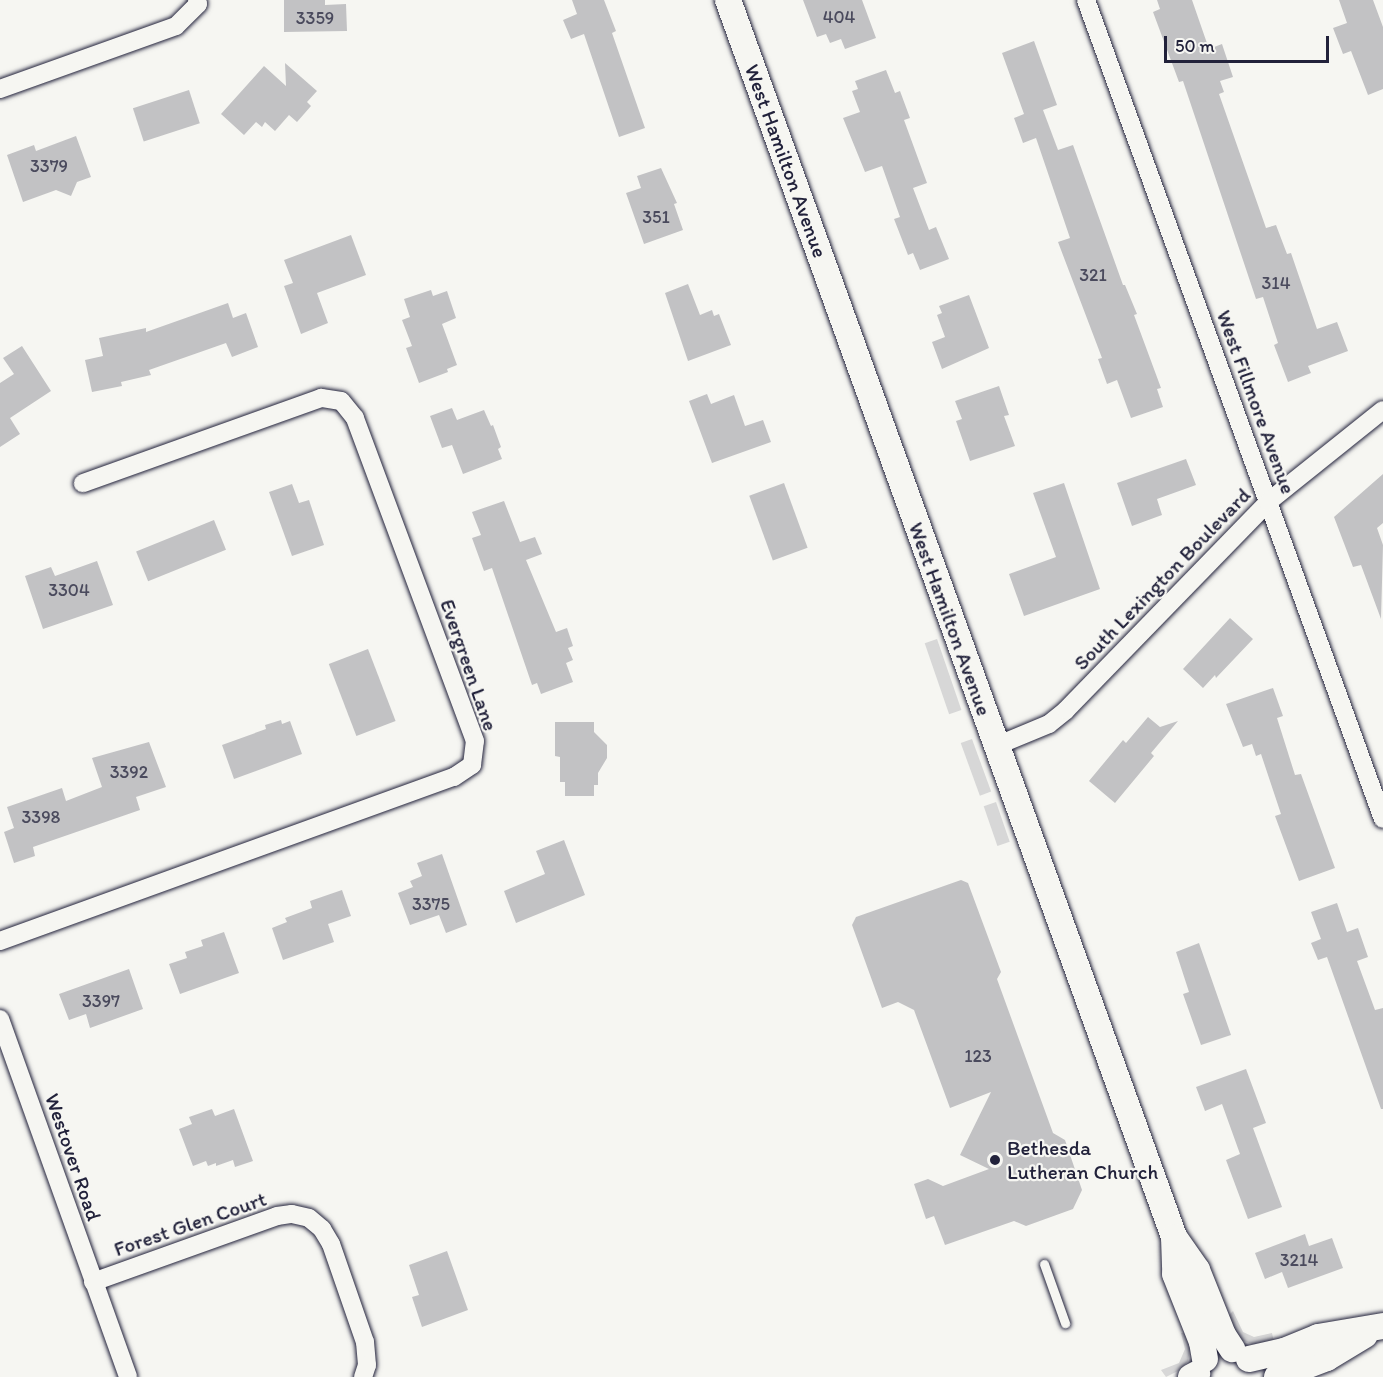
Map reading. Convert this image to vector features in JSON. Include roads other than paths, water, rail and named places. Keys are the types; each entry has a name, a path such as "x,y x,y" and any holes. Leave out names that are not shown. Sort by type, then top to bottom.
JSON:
{"street":[{"path":"0,89 176,26 198,4 198,0"},
{"name":"West Hamilton Avenue","path":"728,0 1174,1237 1197,1270 1223,1335 1246,1362"},
{"name":"West Fillmore Avenue","path":"1086,0 1383,819"},
{"name":"Evergreen Lane","path":"0,941 454,777 472,765 475,741 355,418 341,401 321,398 83,483"},
{"name":"South Lexington Boulevard","path":"996,746 1049,724 1066,710 1268,502 1383,410"},
{"name":"Westover Road","path":"0,1019 128,1377"},
{"name":"Forest Glen Court","path":"93,1282 277,1216 292,1214 309,1218 322,1229 331,1244 365,1342 367,1365 363,1377"},
{"name":"West Hamilton Avenue","path":"1174,1237 1175,1274 1202,1342 1197,1372"},
{"path":"1197,1372 1212,1353 1246,1362 1284,1351 1318,1337 1381,1327"},
{"path":"1277,1377 1327,1358 1381,1327"}],"lane":[{"path":"1044,1264 1065,1323"}],"place":[{"name":"Bethesda Lutheran Church","path":"995,1160"}]}
